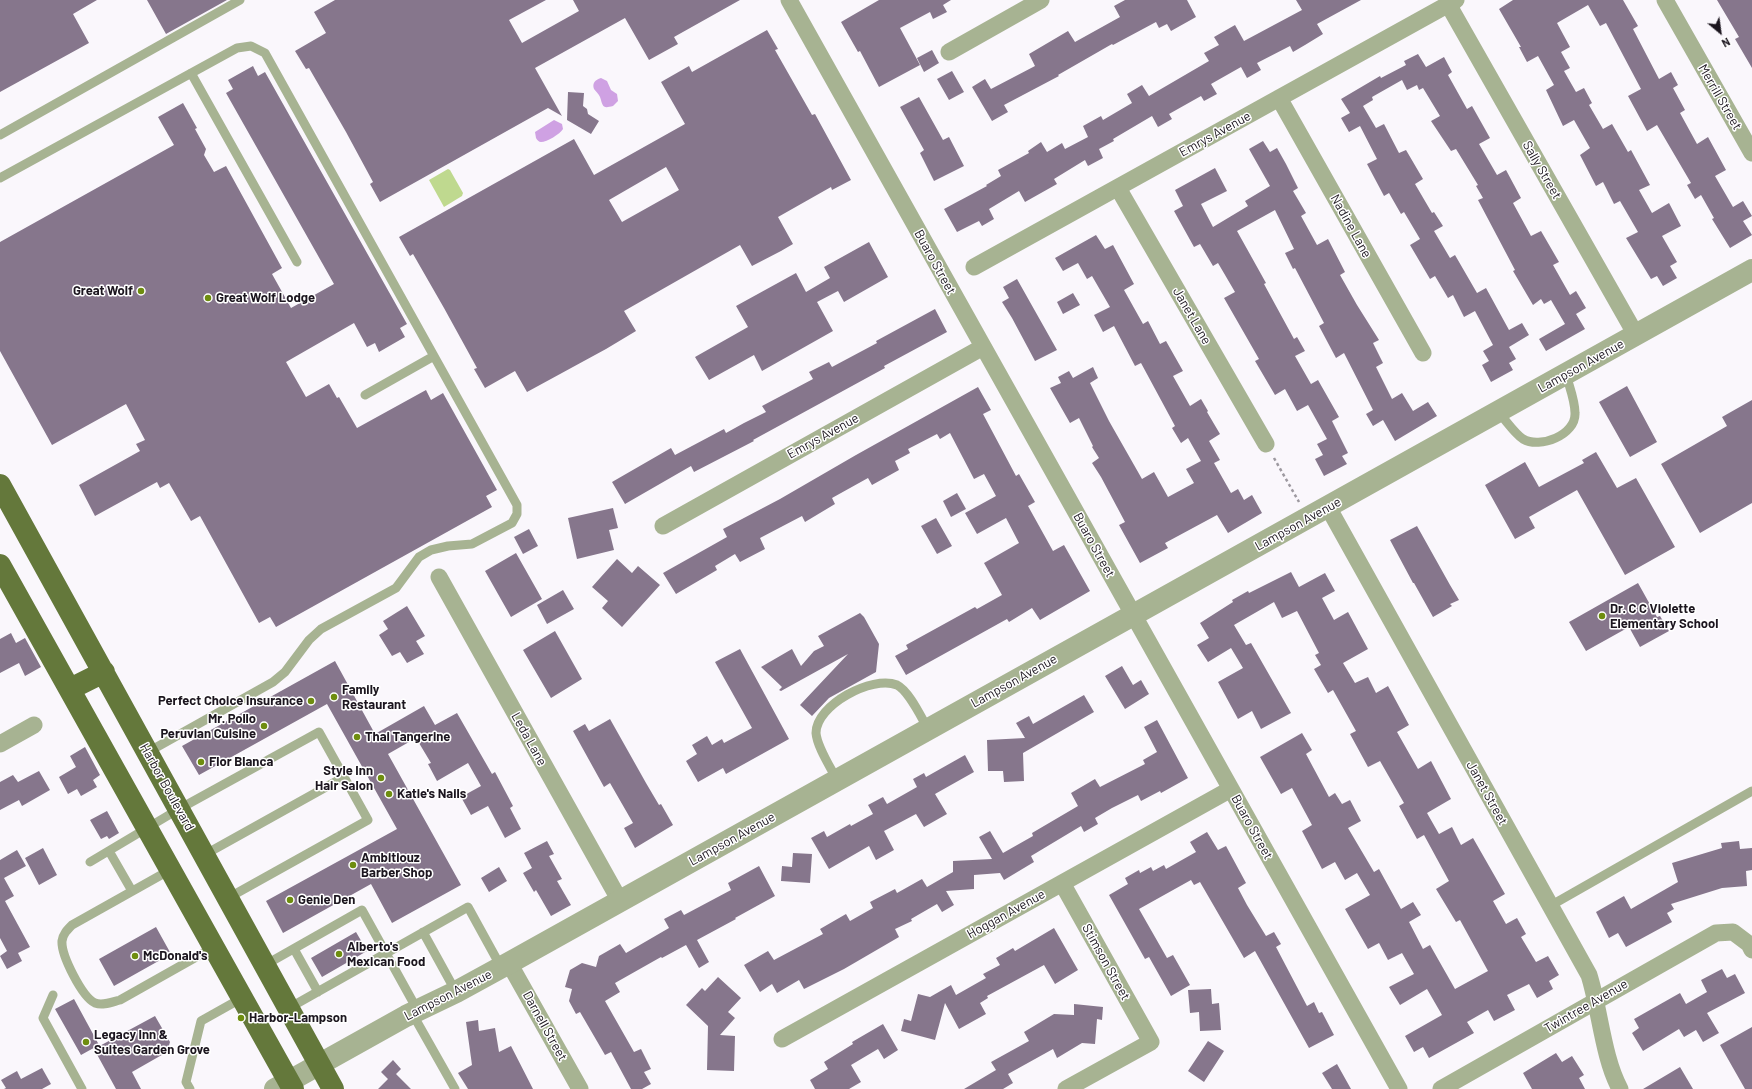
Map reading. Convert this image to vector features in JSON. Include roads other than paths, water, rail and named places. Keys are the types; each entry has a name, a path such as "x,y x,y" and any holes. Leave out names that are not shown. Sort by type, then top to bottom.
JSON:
{"main road":[{"name":"Harbor Boulevard","path":"0,485 333,1089"},
{"path":"0,565 242,998 286,1086"},
{"path":"70,689 104,672"}],"street":[{"name":"Buaro Street","path":"789,0 1399,1089"},
{"path":"949,52 1041,0"},
{"name":"Merrill Street","path":"1665,0 1752,153"},
{"name":"Emrys Avenue","path":"974,267 1452,2"},
{"name":"Sally Street","path":"1452,2 1636,335"},
{"name":"Nadine Lane","path":"1279,98 1423,353"},
{"name":"Janet Lane","path":"1118,188 1266,444"},
{"name":"Lampson Avenue","path":"286,1086 319,1064 505,965 1752,270"},
{"name":"Emrys Avenue","path":"663,526 983,347"},
{"name":"Janet Street","path":"1328,507 1589,976 1609,1059 1620,1089"},
{"name":"Leda Lane","path":"439,577 620,901"},
{"path":"0,744 34,725"},
{"name":"Hoggan Avenue","path":"782,1039 1230,789"},
{"name":"Stimson Street","path":"1062,883 1151,1042 1066,1089"},
{"name":"Twintree Avenue","path":"1441,1089 1716,933 1733,932 1748,944 1752,950"},
{"name":"Darnell Street","path":"505,965 580,1089"}],"lane":[{"path":"0,135 240,0"},
{"path":"0,178 237,48 251,46 265,53 517,505 517,514 512,522 472,544 442,547 431,550 419,557 396,588 321,629 309,640 286,672 273,682 148,752"},
{"path":"190,74 297,262"},
{"path":"365,395 434,356"},
{"path":"1498,412 1522,438 1533,443 1556,438 1565,432 1572,424 1575,414 1566,374"},
{"path":"837,780 817,741 816,731 822,717 838,701 861,688 875,683 888,683 897,686 905,691 928,729"},
{"path":"90,862 179,809 319,732 368,820 228,898"},
{"path":"204,855 344,777"},
{"path":"1550,906 1752,791"},
{"path":"109,851 132,891"},
{"path":"170,870 72,925 65,932 62,939 62,951 86,996 96,1003 108,1004 120,1000 214,947"},
{"path":"288,1008 468,907 505,965"},
{"path":"265,965 362,910 386,953 455,1089"},
{"path":"423,932 456,992"},
{"path":"294,949 318,992"},
{"path":"53,995 43,1018 82,1089"},
{"path":"190,1089 186,1082 201,1022 242,998"}],"place":[{"name":"Great Wolf","path":"141,291"},
{"name":"Great Wolf Lodge","path":"208,298"},
{"name":"Dr. C C Violette Elementary School","path":"1602,616"},
{"name":"Family Restaurant","path":"334,697"},
{"name":"Perfect Choice Insurance","path":"311,701"},
{"name":"Mr. Pollo Peruvian Cuisine","path":"264,726"},
{"name":"Thai Tangerine","path":"357,737"},
{"name":"Flor Blanca","path":"201,762"},
{"name":"Style Inn Hair Salon","path":"381,778"},
{"name":"Katie's Nails","path":"389,794"},
{"name":"Ambitiouz Barber Shop","path":"353,865"},
{"name":"Genie Den","path":"290,900"},
{"name":"Alberto's Mexican Food","path":"339,954"},
{"name":"McDonald's","path":"135,956"},
{"name":"Harbor-Lampson","path":"241,1018"},
{"name":"Legacy Inn & Suites Garden Grove","path":"86,1042"}]}
